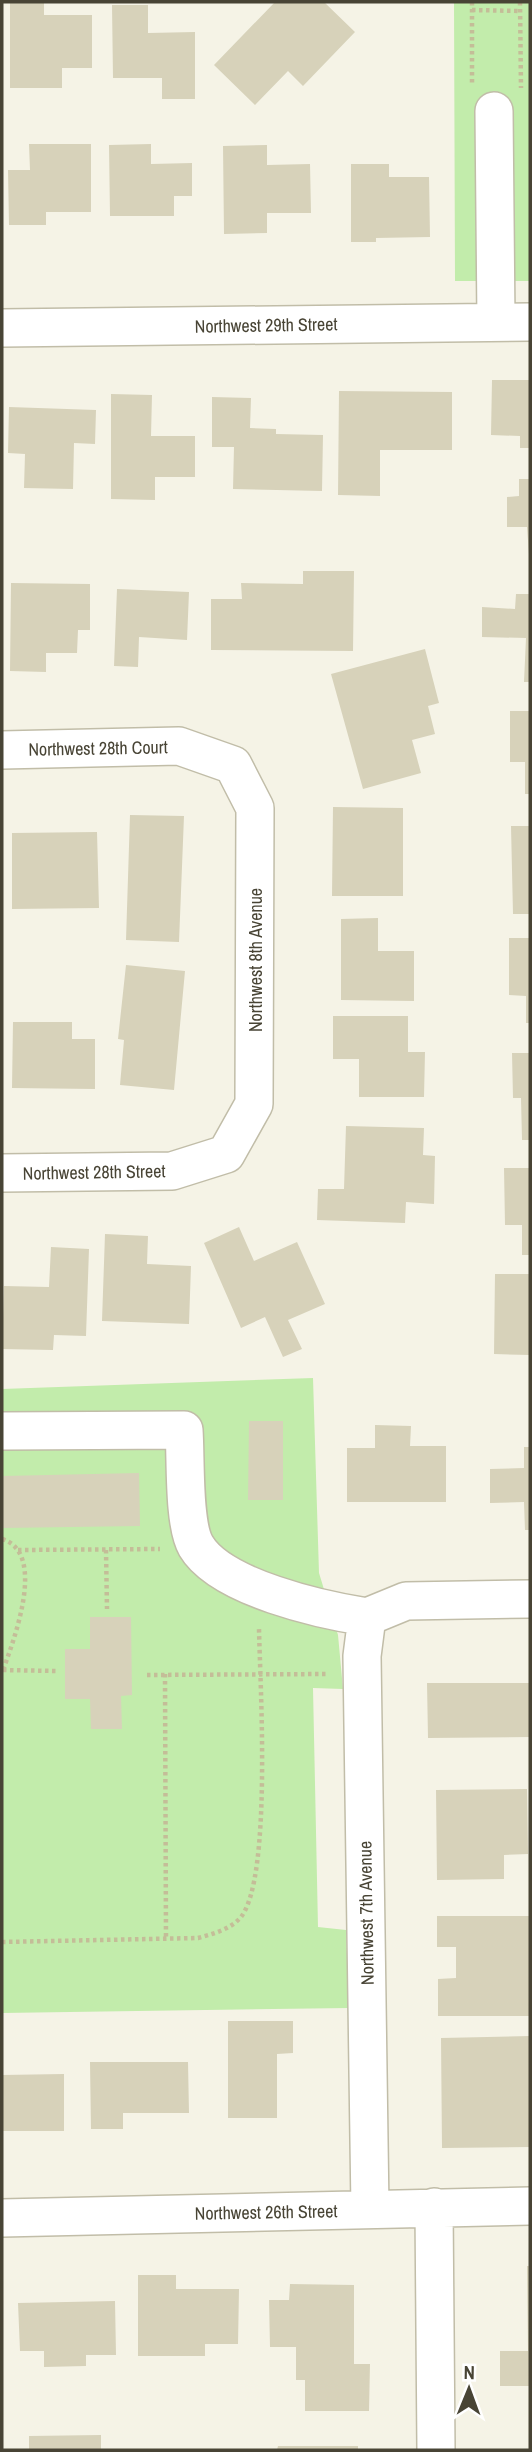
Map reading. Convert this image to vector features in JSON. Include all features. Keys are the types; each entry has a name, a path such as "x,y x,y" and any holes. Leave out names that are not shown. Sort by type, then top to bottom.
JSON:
{"street":[{"path":"494,111 513,322"},
{"name":"Northwest 29th Street","path":"2,328 513,322"},
{"name":"Northwest 28th Court","path":"2,750 179,746 233,765"},
{"name":"Northwest 8th Avenue","path":"226,1154 254,1104 256,808 233,765"},
{"name":"Northwest 28th Street","path":"2,1173 172,1171 226,1154"},
{"path":"2,1431 184,1430 188,1515 197,1547 218,1566 259,1588 324,1610 367,1616 407,1601 530,1599"},
{"name":"Northwest 7th Avenue","path":"367,1616 362,1656 370,2209"},
{"name":"Northwest 26th Street","path":"2,2218 530,2206"},
{"path":"434,2207 436,2450"}],"path":[{"path":"472,2 472,110 494,111 521,110 520,2"},
{"path":"472,10 520,11"},
{"path":"2,1539 11,1542 24,1557 25,1591 13,1644 2,1672 57,1671"},
{"path":"18,1550 168,1549"},
{"path":"106,1550 107,1609"},
{"path":"2,1942 198,1938 217,1933 240,1919 252,1898 260,1841 259,1588"},
{"path":"165,1674 166,1938"},
{"path":"147,1675 335,1674"}],"green space":[{"path":"454,2 530,2 530,281 455,281"},
{"path":"313,1378 319,1573 338,1635 343,1689 313,1688 318,1927 346,1930 349,2008 2,2013 2,1389"}],"building":[{"path":"10,2 44,2 44,15 92,15 92,68 62,68 62,88 10,88"},
{"path":"275,2 324,2 355,32 303,86 288,71 255,105 214,65"},
{"path":"112,5 148,5 148,33 195,32 195,99 162,99 162,78 113,78"},
{"path":"29,144 91,144 91,212 46,212 46,225 9,225 8,170 30,170"},
{"path":"151,144 151,164 192,163 192,196 174,196 174,216 110,216 109,145"},
{"path":"267,145 267,165 310,164 311,213 267,213 267,233 224,234 223,146"},
{"path":"351,164 389,164 389,177 429,177 430,237 376,238 376,242 351,242"},
{"path":"492,380 530,380 530,448 520,448 520,436 491,435"},
{"path":"339,391 452,392 452,450 380,450 380,496 338,495"},
{"path":"111,394 152,395 151,436 195,436 195,477 155,477 155,500 111,499"},
{"path":"212,397 251,398 250,428 276,429 276,434 323,435 322,491 233,489 234,447 212,447"},
{"path":"9,407 96,410 95,444 74,443 73,489 24,488 25,454 8,453"},
{"path":"519,479 530,479 530,568 527,527 507,527 507,497 519,496"},
{"path":"303,571 354,571 353,651 211,650 211,599 242,599 241,583 303,584"},
{"path":"11,583 90,584 90,630 78,630 77,653 46,653 46,672 10,671"},
{"path":"117,589 189,592 187,640 139,637 138,667 114,666"},
{"path":"516,594 530,594 530,682 524,682 526,638 482,637 482,607 515,609"},
{"path":"425,649 439,703 428,706 435,734 412,740 421,773 363,789 331,674"},
{"path":"510,711 530,711 530,794 525,794 525,762 510,762"},
{"path":"333,807 403,808 403,896 332,896"},
{"path":"130,815 184,816 179,942 126,940"},
{"path":"511,826 530,826 530,914 513,914"},
{"path":"97,832 99,908 12,909 12,833"},
{"path":"378,918 378,951 414,951 414,1001 341,1000 341,919"},
{"path":"509,938 530,938 530,1023 526,1023 526,996 509,995"},
{"path":"126,965 185,971 174,1090 120,1085 124,1040 118,1039"},
{"path":"333,1016 408,1016 408,1052 425,1052 424,1097 359,1097 359,1059 333,1059"},
{"path":"13,1022 72,1022 72,1039 95,1039 95,1089 12,1088"},
{"path":"512,1053 530,1053 530,1140 522,1140 521,1098 513,1098"},
{"path":"346,1126 424,1128 423,1155 435,1156 434,1204 406,1202 405,1223 317,1220 318,1189 344,1189"},
{"path":"504,1168 530,1168 530,1255 522,1255 522,1225 505,1225"},
{"path":"239,1227 254,1261 297,1242 325,1304 288,1320 302,1349 283,1357 265,1317 241,1328 204,1243"},
{"path":"105,1234 148,1236 147,1264 191,1266 189,1324 102,1321"},
{"path":"51,1247 89,1249 86,1336 54,1335 53,1350 2,1349 4,1286 49,1287"},
{"path":"495,1274 530,1274 530,1355 494,1354"},
{"path":"249,1421 283,1421 283,1500 248,1500"},
{"path":"375,1425 411,1426 410,1446 446,1446 446,1502 347,1502 347,1448 375,1448"},
{"path":"524,1447 530,1447 530,1530 525,1530 524,1502 490,1503 490,1469 524,1468"},
{"path":"139,1473 140,1526 2,1528 2,1476"},
{"path":"90,1617 131,1617 132,1695 121,1696 122,1729 91,1729 90,1699 65,1699 65,1649 90,1649"},
{"path":"427,1683 530,1683 530,1737 428,1738"},
{"path":"527,1789 528,1854 504,1855 504,1879 437,1880 436,1790"},
{"path":"437,1916 530,1916 530,2016 438,2016 438,1979 456,1978 456,1947 437,1947"},
{"path":"228,2021 293,2021 293,2053 277,2054 277,2118 228,2118"},
{"path":"530,2036 530,2147 442,2148 441,2038"},
{"path":"90,2062 188,2062 189,2113 123,2113 123,2129 91,2129"},
{"path":"64,2074 64,2131 2,2131 2,2075"},
{"path":"527,2266 530,2266 530,2386 500,2386 500,2351 528,2351"},
{"path":"138,2275 176,2275 176,2289 239,2289 238,2344 205,2344 205,2356 138,2356"},
{"path":"290,2284 354,2285 354,2364 370,2364 369,2411 305,2411 305,2380 296,2380 296,2347 270,2347 269,2300 289,2300"},
{"path":"115,2301 116,2355 86,2355 86,2366 44,2367 44,2351 20,2351 18,2303"},
{"path":"101,2435 101,2450 29,2450 29,2436"},
{"path":"278,2446 358,2446 358,2450 277,2450"}]}
